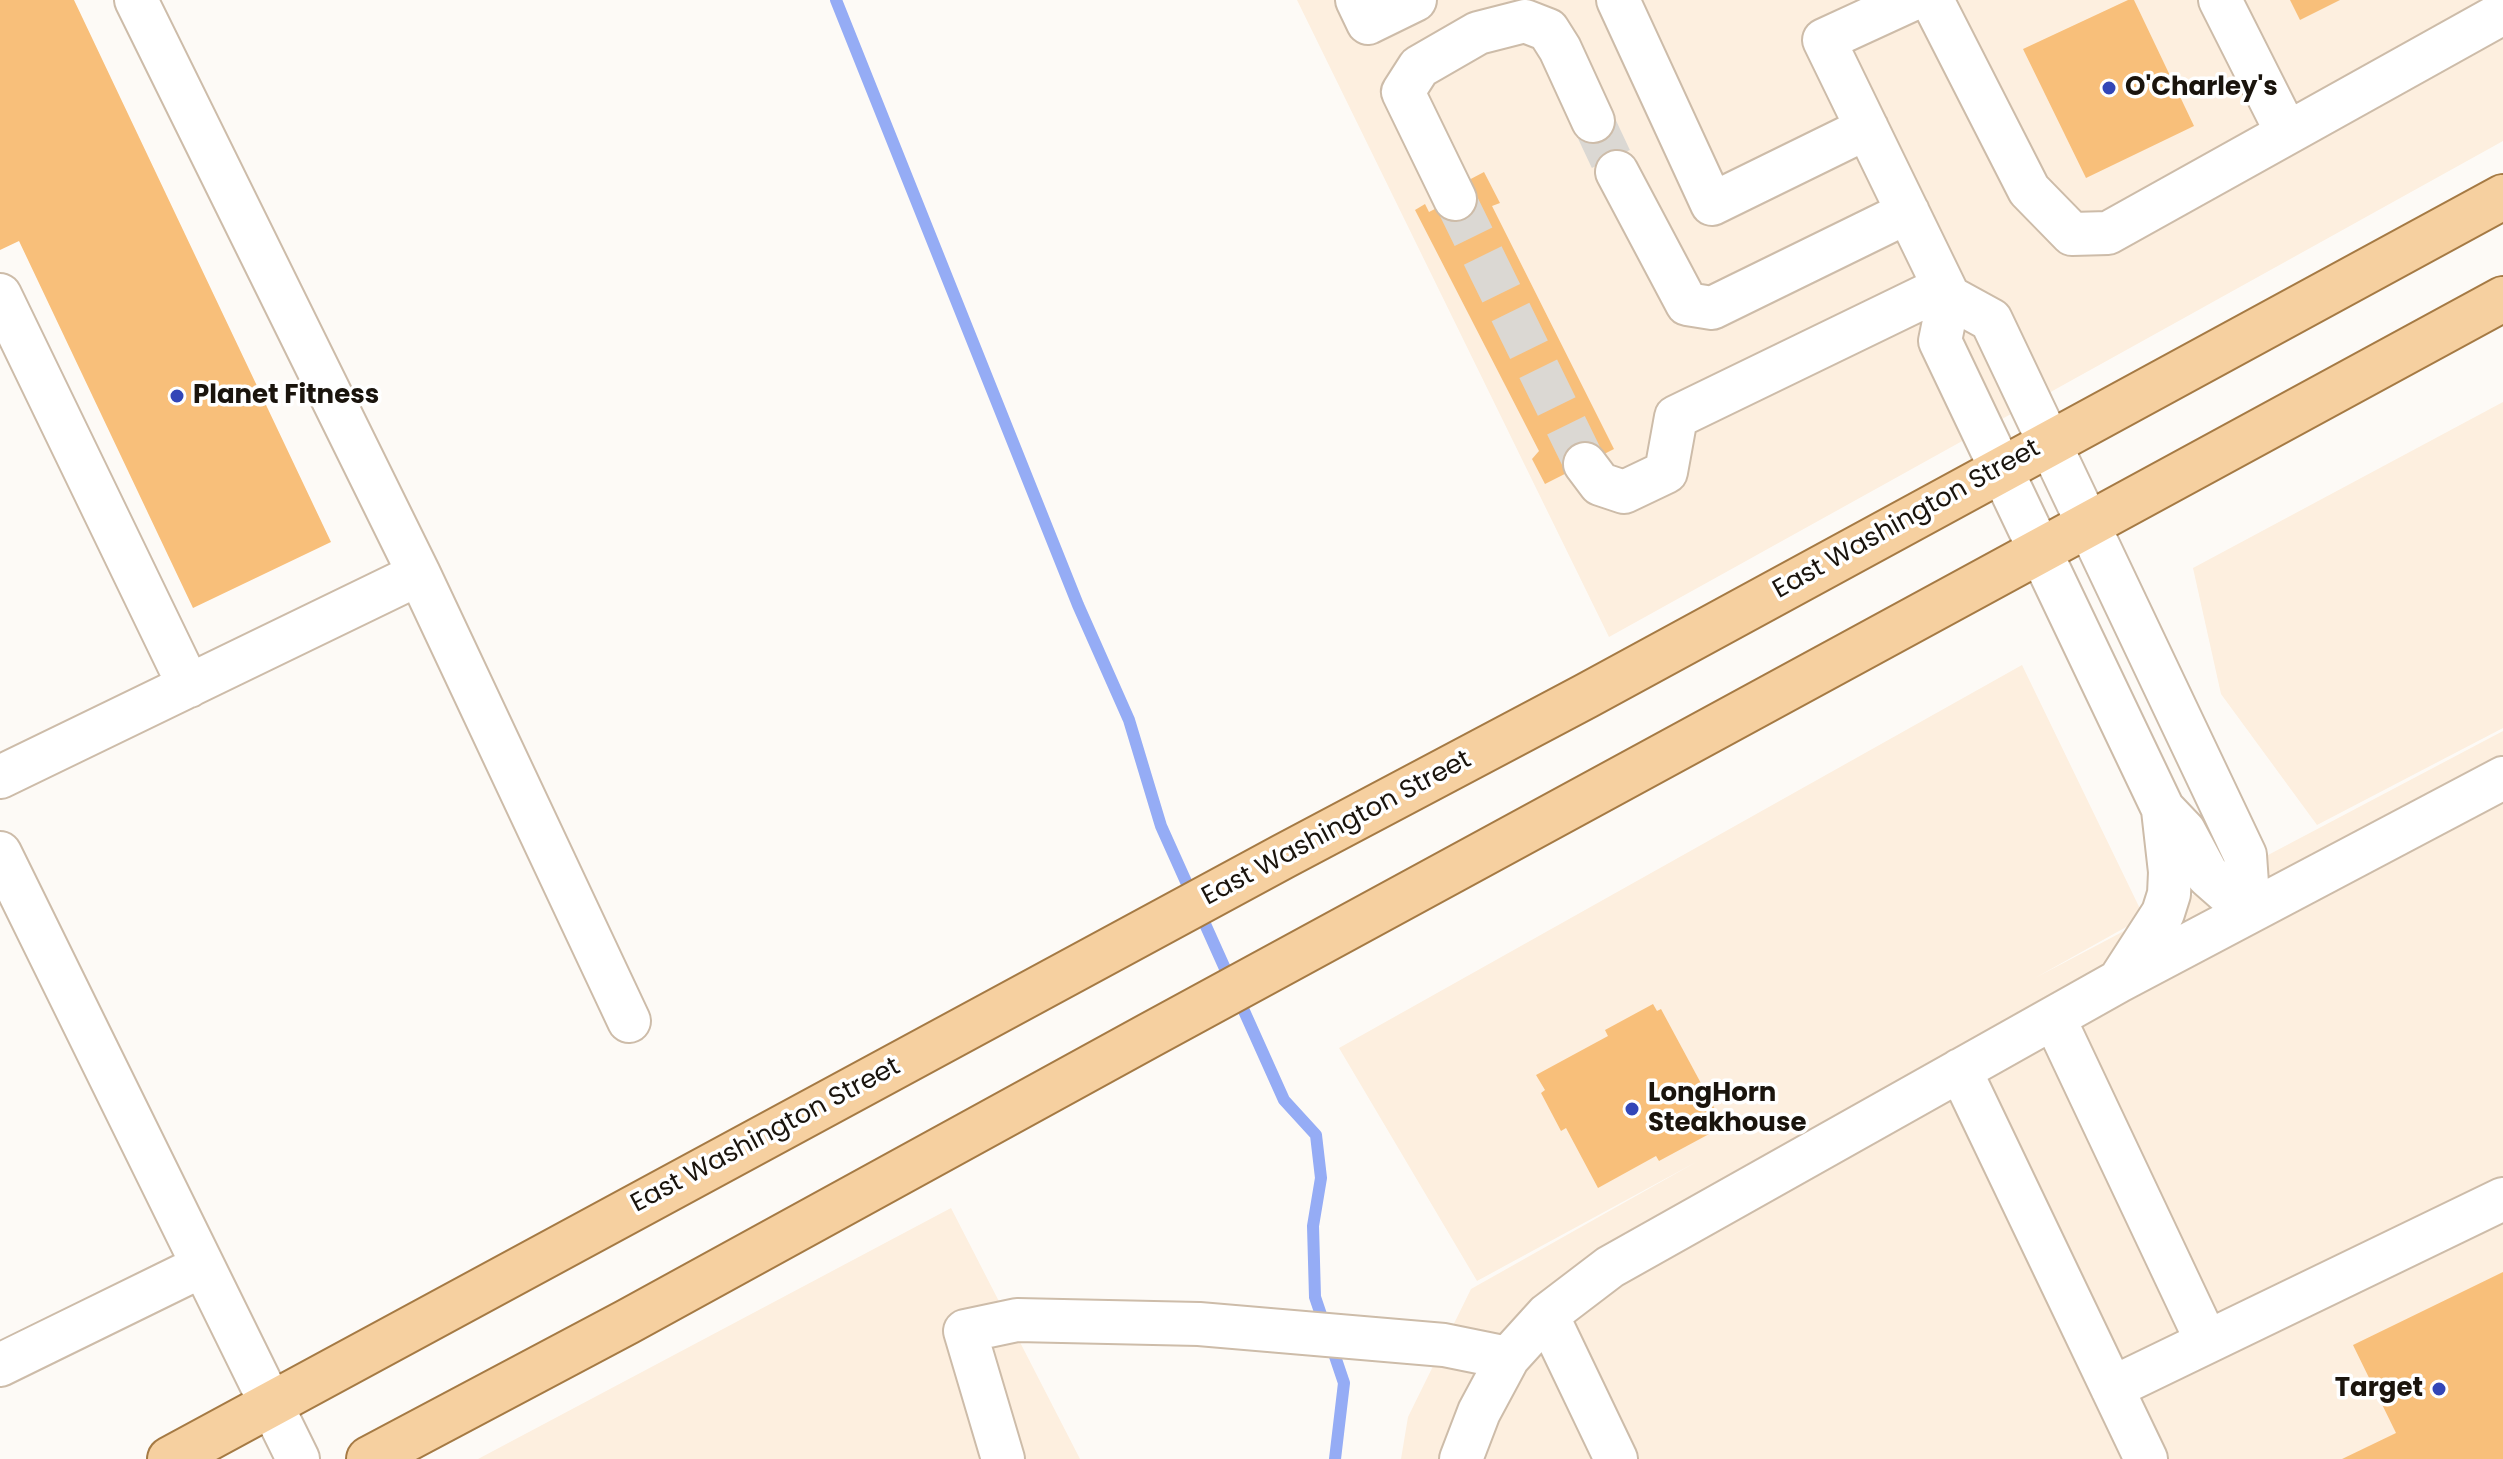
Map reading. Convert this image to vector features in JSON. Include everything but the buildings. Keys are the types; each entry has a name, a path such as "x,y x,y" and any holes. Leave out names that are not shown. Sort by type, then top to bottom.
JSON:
{"main road":[{"name":"East Washington Street","path":"170,1459 1284,856 1586,696 2503,197"},
{"path":"369,1459 641,1315 2503,299"}],"lane":[{"path":"136,0 419,574 629,1021"},
{"path":"1357,0 1368,23 1415,0"},
{"path":"1618,0 1712,204 1867,128"},
{"path":"1911,0 1824,40 1946,292 1940,341 2163,809 2184,831 2208,876 2249,912"},
{"path":"1932,0 2029,190 2072,234 2108,233 2503,13"},
{"path":"2220,0 2287,133"},
{"path":"1455,199 1403,92 1419,67 1478,33 1525,21 1548,30 1593,121"},
{"path":"1617,172 1687,304 1712,308 1908,212"},
{"path":"1946,292 1991,320 2245,855 2249,912"},
{"path":"1585,464 1600,484 1624,492 1666,472 1676,417 1946,292"},
{"path":"0,295 189,686"},
{"path":"0,777 419,574"},
{"path":"1461,1459 1479,1412 1508,1358 1547,1315 1610,1267 2119,981 2503,778"},
{"path":"2119,981 2163,913 2169,894 2170,872 2163,809"},
{"path":"1,856 298,1459"},
{"path":"2054,1018 2207,1342"},
{"path":"1960,1070 2146,1459"},
{"path":"2112,1388 2503,1199"},
{"path":"0,1365 202,1266"},
{"path":"1547,1315 1616,1459"},
{"path":"1003,1459 965,1331 1017,1320 1199,1324 1444,1345 1508,1358"}],"shaded area":[{"path":"1297,0 2503,0 2503,141 1609,637"},
{"path":"2503,402 2503,728 2317,825 2221,694 2193,568"},
{"path":"2022,665 2144,917 2035,978 2503,731 2503,1459 1401,1459 1408,1417 1471,1289 1698,1161 1477,1281 1339,1048"},
{"path":"951,1208 1080,1459 478,1459"}],"waterway":[{"path":"836,0 1078,605 1129,720 1161,826 1284,1100 1316,1135 1321,1178 1313,1226 1315,1297 1344,1383 1335,1459"}],"tunnel":[{"path":"1593,121 1617,172"},
{"path":"1455,199 1585,464"}],"place":[{"name":"O'Charley's","path":"2109,88"},
{"name":"Planet Fitness","path":"177,396"},
{"name":"LongHorn Steakhouse","path":"1632,1109"},
{"name":"Target","path":"2439,1389"}]}
